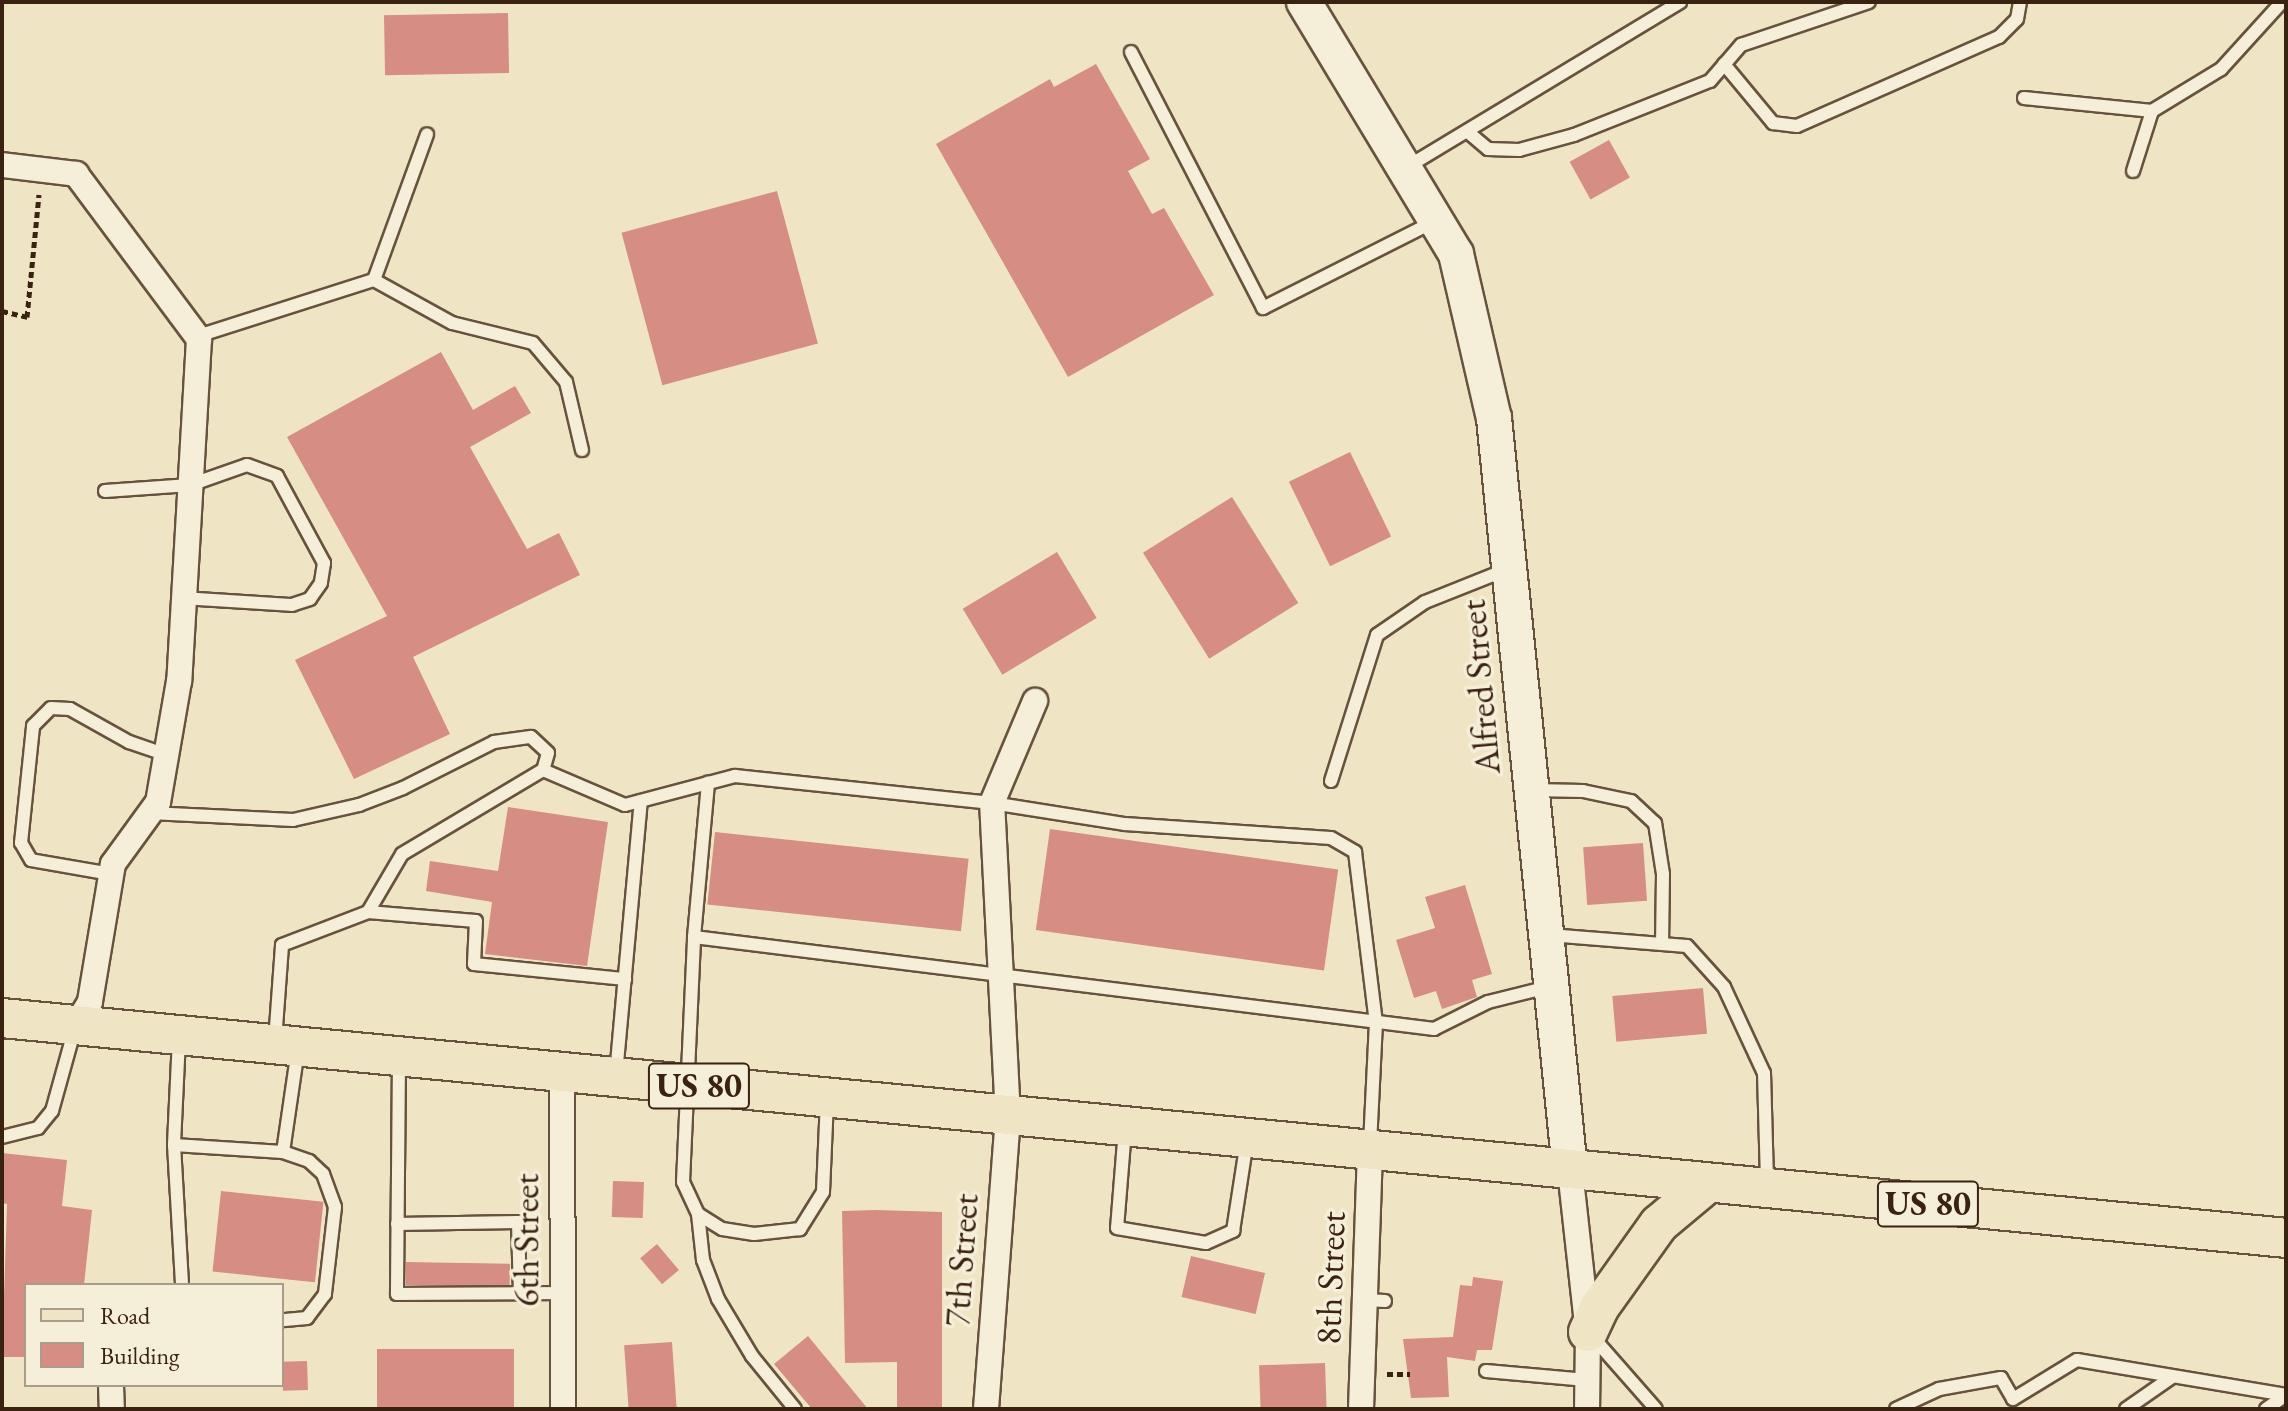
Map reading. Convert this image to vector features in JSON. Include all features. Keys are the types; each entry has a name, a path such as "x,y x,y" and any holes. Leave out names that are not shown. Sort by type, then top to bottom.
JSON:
{"main road":[{"name":"Alfred Street","path":"1304,2 1456,254 1494,418 1548,987 1570,1170"},
{"name":"US 80","path":"2,1018 2286,1238"},
{"path":"1588,1332 1599,1308 1659,1224 1708,1183"}],"street":[{"path":"2,165 76,174 198,336 179,681 158,802 113,864 90,1002 76,1025"},
{"path":"992,803 1035,701"},
{"name":"7th Street","path":"986,1409 1008,1117 992,803"},
{"name":"6th Street","path":"562,1072 563,1409"},
{"name":"8th Street","path":"1361,1409 1375,1300 1370,1149"},
{"name":"Alfred Street","path":"1570,1170 1588,1332 1587,1409"},
{"path":"111,1387 112,1409"}],"lane":[{"path":"1404,168 1469,133 1496,111 1680,2"},
{"path":"1469,133 1488,149 1519,150 1574,135 1710,81 1741,45 1869,2"},
{"path":"1724,64 1773,123 1797,126 1999,37 2017,19 2020,2"},
{"path":"2024,98 2152,111 2221,69 2282,2"},
{"path":"1131,52 1263,308 1435,220"},
{"path":"2133,171 2152,111"},
{"path":"374,280 427,134"},
{"path":"198,336 374,280 452,323 533,343 566,382 582,450"},
{"path":"105,491 190,485 247,465 263,468 277,476 324,563 321,583 310,599 292,605 184,598"},
{"path":"1331,781 1377,635 1425,602 1510,568"},
{"path":"111,874 31,860 21,843 33,726 51,708 70,709 129,742 166,755"},
{"path":"150,813 293,820 359,805 403,788 494,742 531,737 548,753 543,770 402,854 368,912"},
{"path":"543,770 625,805 735,776 992,803 1125,824 1331,838 1355,852 1376,1022 1370,1149"},
{"path":"708,783 694,937 683,1182 698,1214 703,1260 718,1299 752,1356 795,1409"},
{"path":"1529,789 1583,791 1631,801 1655,823 1663,874 1662,944"},
{"path":"616,1077 641,801"},
{"path":"283,1152 286,1045 282,945 368,912 476,921 474,964 625,979"},
{"path":"1543,935 1687,946 1724,987 1764,1073 1767,1189"},
{"path":"694,937 1434,1029 1488,1002 1548,987"},
{"path":"2,1137 38,1128 52,1111 76,1025"},
{"path":"179,1035 174,1145 182,1283"},
{"path":"399,1056 397,1294 563,1293"},
{"path":"698,1214 722,1229 754,1234 800,1229 823,1192 827,1099"},
{"path":"1125,1127 1117,1228 1206,1243 1233,1231 1247,1138"},
{"path":"174,1145 283,1152 309,1161 323,1174 335,1207 325,1294 307,1318 284,1320"},
{"path":"397,1224 518,1222 520,1294"},
{"path":"1588,1332 1656,1409"},
{"path":"1896,1409 1939,1389 2001,1378 2017,1404 2077,1360 2286,1395"},
{"path":"1486,1371 1587,1380"},
{"path":"2126,1409 2172,1377"},
{"path":"2266,1409 2286,1395"}],"path":[{"path":"2,311 27,317 42,170"}],"building":[{"path":"508,13 509,73 385,75 384,15"},
{"path":"1096,64 1150,159 1128,171 1152,214 1164,208 1214,295 1068,377 936,144 1050,79 1054,87"},
{"path":"1609,140 1630,178 1590,199 1570,162"},
{"path":"777,191 818,344 662,385 621,233"},
{"path":"441,352 473,410 515,386 531,413 470,447 527,549 559,533 580,575 413,657 450,734 354,779 295,660 387,616 287,437"},
{"path":"1350,452 1391,536 1330,566 1289,482"},
{"path":"1232,497 1298,603 1209,659 1143,553"},
{"path":"1057,552 1097,618 1002,675 963,609"},
{"path":"508,807 608,822 587,966 485,954 492,902 426,891 430,861 498,871"},
{"path":"1050,829 1338,869 1324,971 1036,930"},
{"path":"715,832 969,859 961,931 707,905"},
{"path":"1643,843 1647,901 1587,905 1583,847"},
{"path":"1465,885 1492,974 1472,980 1477,997 1442,1009 1436,991 1414,998 1396,940 1435,928 1425,897"},
{"path":"1703,988 1707,1034 1616,1042 1612,996"},
{"path":"2,1153 67,1160 62,1206 92,1210 84,1283 24,1283 24,1357 2,1357 7,1204 2,1203"},
{"path":"613,1181 644,1182 643,1218 612,1217"},
{"path":"221,1191 323,1202 315,1282 213,1272"},
{"path":"842,1211 942,1212 942,1409 897,1409 897,1362 845,1363"},
{"path":"657,1244 679,1270 662,1284 640,1258"},
{"path":"1191,1256 1265,1273 1256,1314 1182,1297"},
{"path":"406,1262 510,1264 510,1287 406,1285"},
{"path":"1473,1277 1503,1281 1492,1350 1477,1350 1475,1361 1447,1357 1449,1397 1411,1398 1403,1339 1453,1337 1460,1285 1472,1286"},
{"path":"808,1336 868,1409 812,1409 774,1364"},
{"path":"672,1342 677,1409 629,1409 624,1345"},
{"path":"377,1349 514,1349 514,1409 377,1409"},
{"path":"307,1361 308,1390 283,1391 284,1362"},
{"path":"1325,1363 1327,1409 1261,1409 1259,1365"}]}
